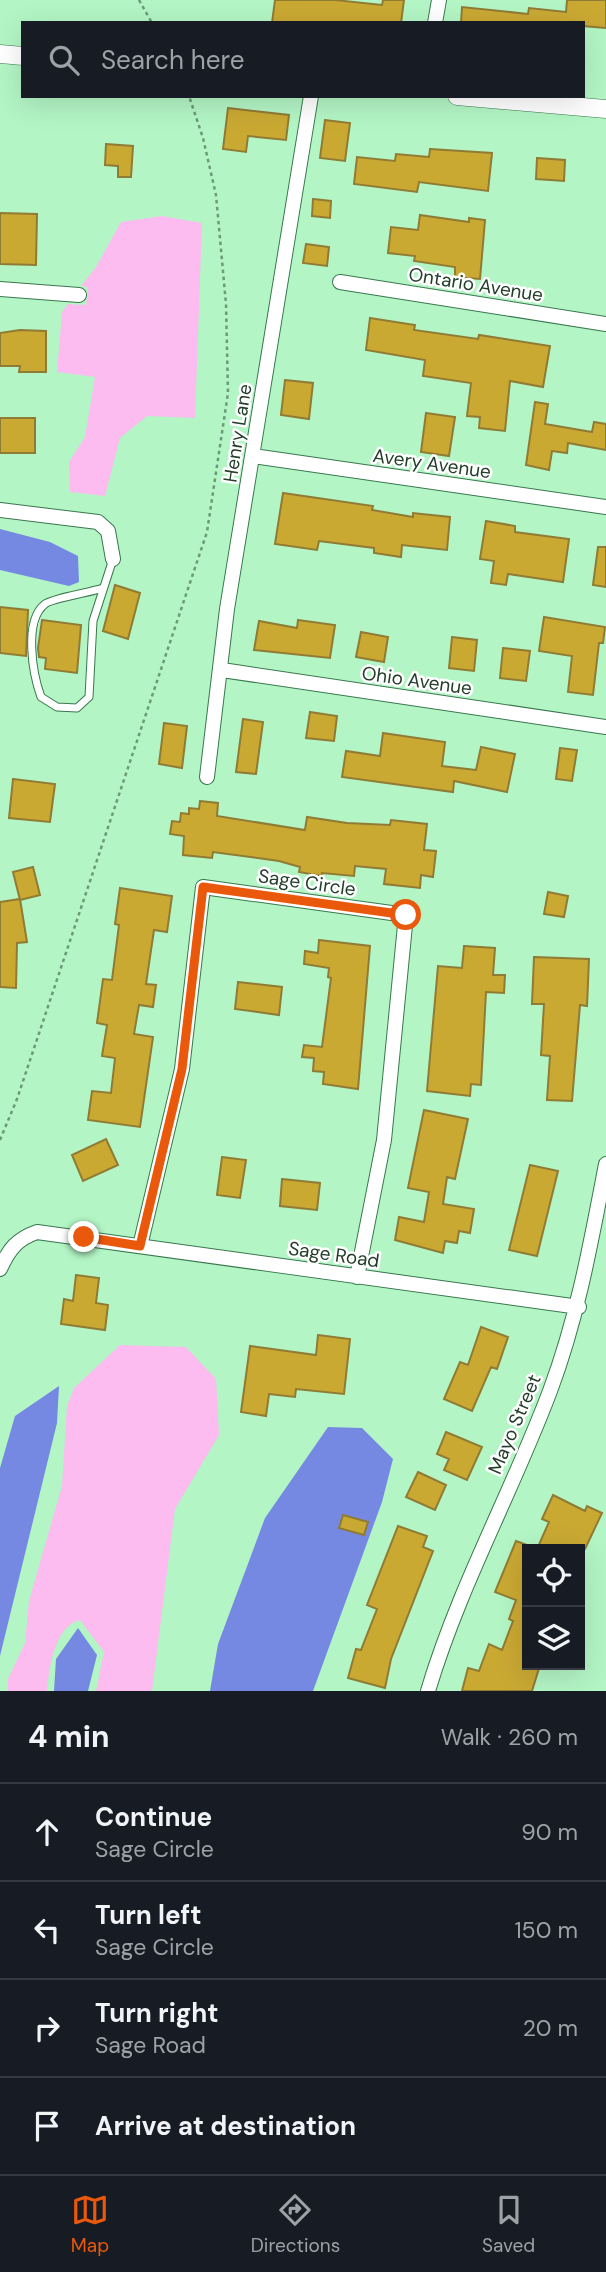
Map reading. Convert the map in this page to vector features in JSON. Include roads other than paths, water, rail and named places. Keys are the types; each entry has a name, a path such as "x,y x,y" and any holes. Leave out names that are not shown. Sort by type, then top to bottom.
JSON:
{"street":[{"path":"435,21 439,0"},
{"path":"0,54 21,56"},
{"name":"Henry Lane","path":"207,776 222,670 227,609 311,98"},
{"path":"480,98 606,109"},
{"name":"Ontario Avenue","path":"340,282 606,324"},
{"path":"0,289 79,295"},
{"name":"Avery Avenue","path":"253,456 606,507"},
{"path":"0,510 98,522 108,531 113,559"},
{"name":"Ohio Avenue","path":"222,670 606,727"},
{"name":"Sage Circle","path":"140,1246 182,1069 203,887 406,915 384,1140 357,1277"},
{"name":"Mayo Street","path":"428,1691 482,1546 550,1392 579,1307 606,1164"},
{"name":"Sage Road","path":"0,1269 9,1250 22,1237 37,1232 579,1307"}],"lane":[{"path":"103,588 47,602 37,613 32,641 33,675 41,697 57,707 77,708 89,697 93,621 113,559"}],"water":[{"path":"0,529 50,542 78,556 79,582 69,586 0,570"},
{"path":"59,1386 57,1423 0,1656 0,1468 15,1416"},
{"path":"328,1427 362,1428 393,1459 382,1502 313,1691 210,1691 218,1644 265,1518"},
{"path":"78,1628 97,1655 88,1691 54,1691 56,1659"}]}
